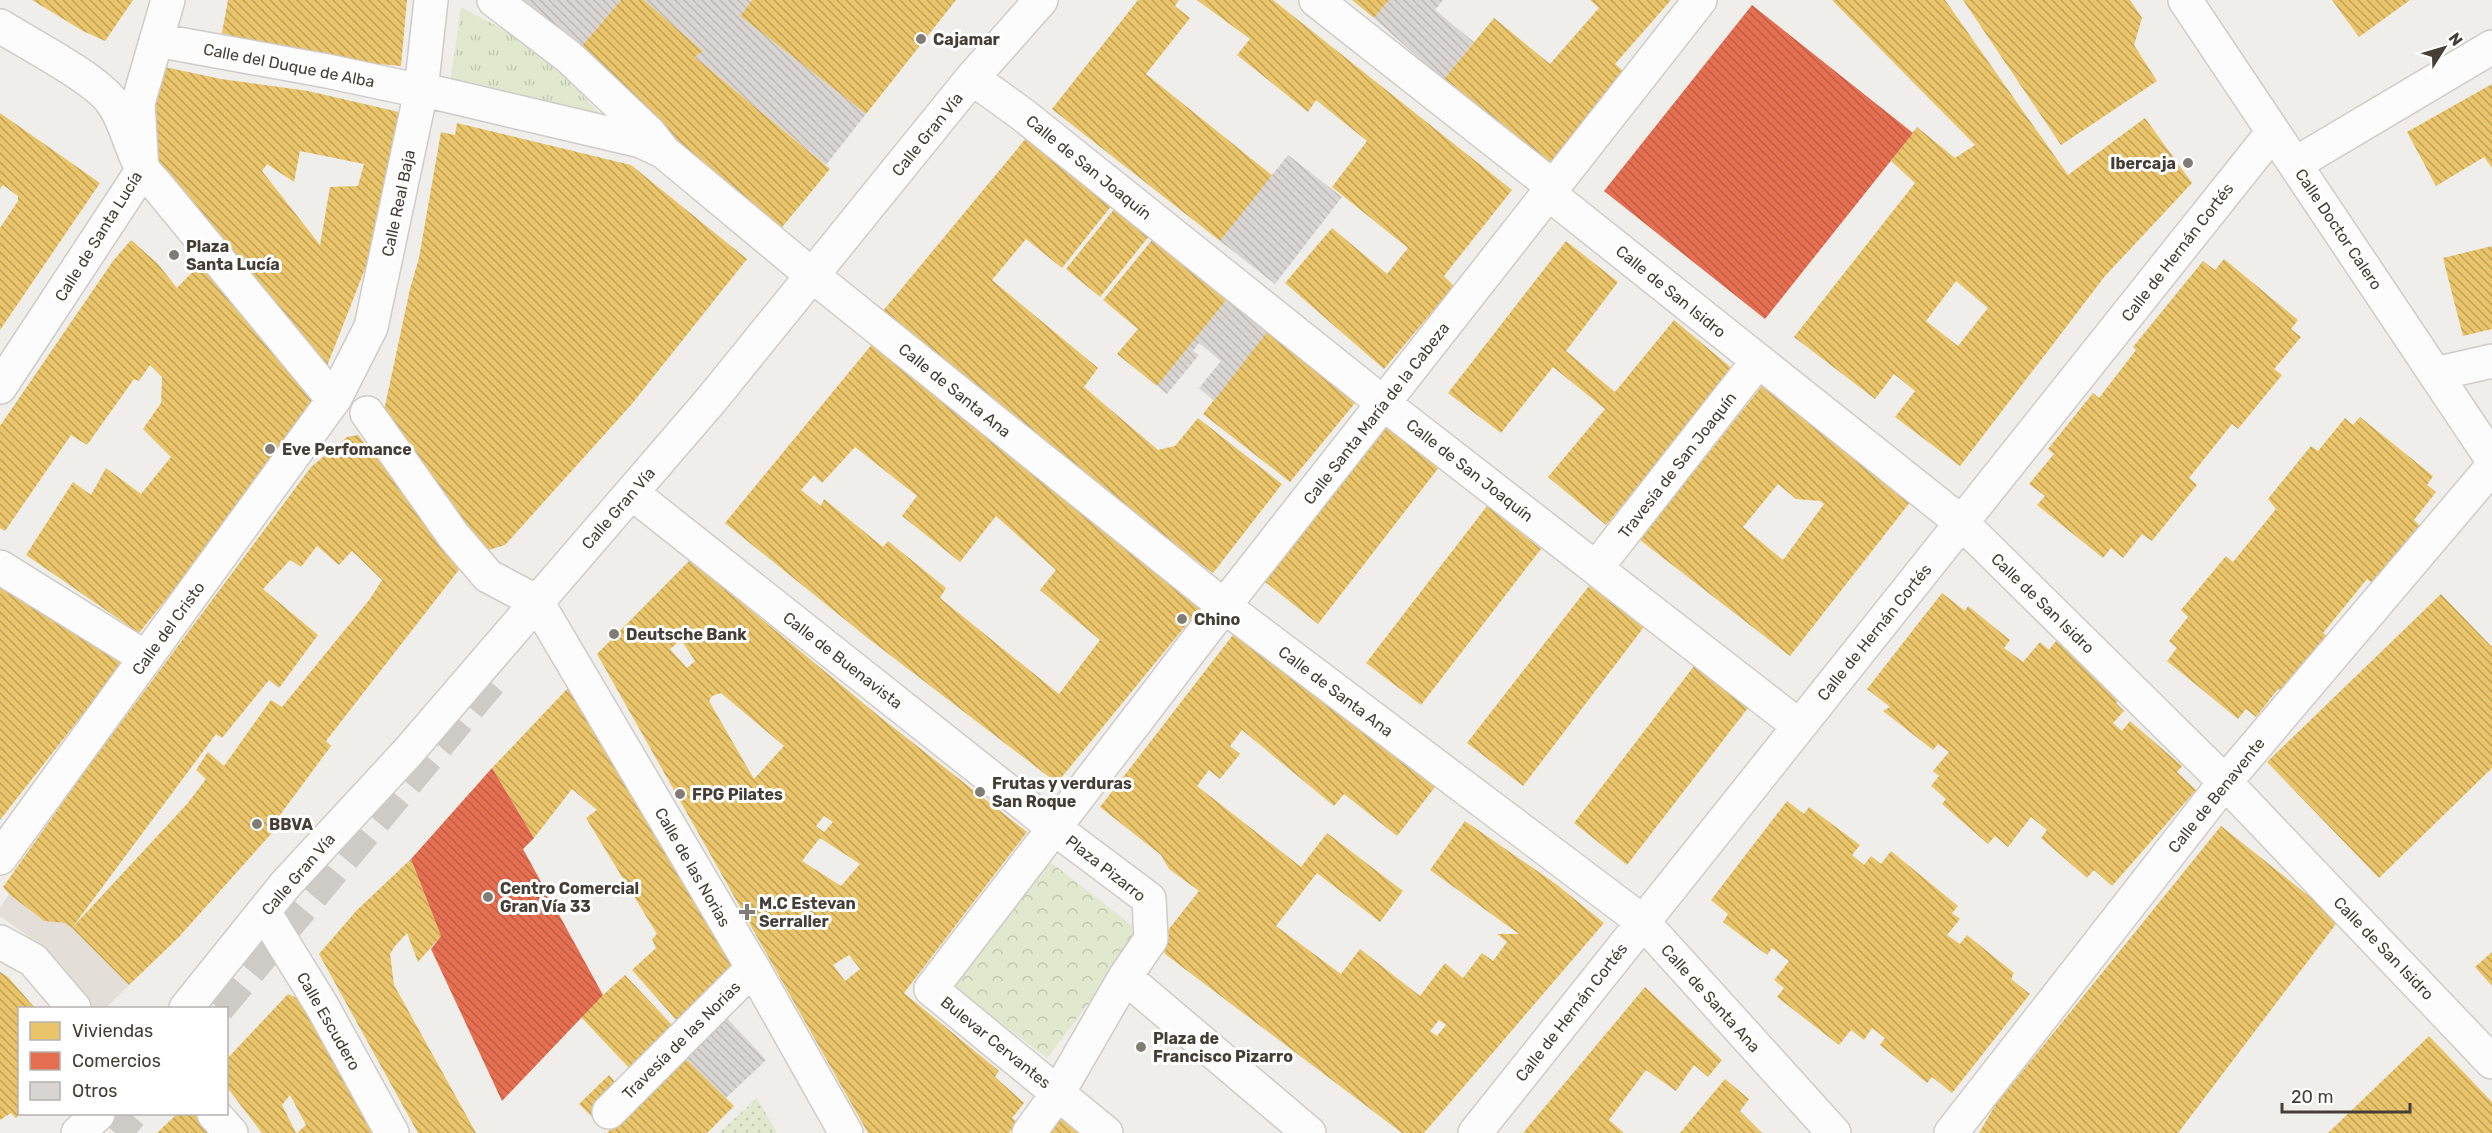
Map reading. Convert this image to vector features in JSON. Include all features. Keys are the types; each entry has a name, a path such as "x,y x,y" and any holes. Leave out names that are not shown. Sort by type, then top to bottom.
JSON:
{"street":[{"name":"Calle de Santa Lucía","path":"0,387 142,171 138,103 168,0"},
{"name":"Calle Real Baja","path":"335,398 370,327 429,92 431,0"},
{"name":"Calle del Duque de Alba","path":"494,0 569,57 649,133 664,152 813,276"},
{"name":"Calle Gran Vía","path":"187,1007 264,912 408,752 712,399 972,78 1041,0"},
{"name":"Calle de San Isidro","path":"1316,0 1758,361 1962,523 2225,782 2492,1062"},
{"name":"Calle Santa María de la Cabeza","path":"1053,826 1383,403 1545,186 1700,0"},
{"name":"Calle Doctor Calero","path":"2185,0 2492,459"},
{"path":"0,26 103,90 118,111 142,171 155,183 323,387 335,398"},
{"name":"Calle del Duque de Alba","path":"156,40 322,69 429,92 641,141 664,152"},
{"path":"2295,164 2492,47"},
{"name":"Calle de San Joaquín","path":"972,78 1022,114 1383,403 1799,726"},
{"name":"Calle de Hernán Cortés","path":"1475,1133 2273,132"},
{"name":"Calle de Santa Ana","path":"813,276 1224,606 1642,922 1834,1133"},
{"name":"Travesía de San Joaquín","path":"1596,568 1758,361"},
{"path":"2435,374 2492,361"},
{"name":"Calle del Cristo","path":"0,858 335,398"},
{"path":"367,413 453,535 488,576 537,602"},
{"name":"Calle de Benavente","path":"1951,1133 2225,782 2492,467"},
{"name":"Calle de Buenavista","path":"632,493 1053,826"},
{"path":"0,567 146,658"},
{"name":"Calle de las Norias","path":"537,602 753,968 846,1133"},
{"name":"Plaza Pizarro","path":"1029,1133 1058,1093 1125,977 1151,939 1149,899 1053,826"},
{"name":"Bulevar Cervantes","path":"1053,826 931,989 1106,1133"},
{"name":"Calle Escudero","path":"264,912 322,1006 392,1133"},
{"path":"0,942 33,960 73,1007"},
{"name":"Travesía de las Norias","path":"609,1112 753,968"},
{"path":"1125,977 1309,1133"},
{"path":"78,1133 96,1115"},
{"path":"216,1115 231,1133"}],"shaded area":[{"path":"9,894 44,921 65,923 129,985 107,1007 91,1007 45,948 0,916 0,908"}],"green space":[{"path":"461,7 510,33 553,62 611,127 450,84"},
{"path":"1049,861 1142,933 1047,1058 953,986"},
{"path":"757,1098 777,1133 719,1133"}],"building: Viviendas":[{"path":"32,0 133,0 105,41 83,31"},
{"path":"228,0 407,0 401,66 345,61 271,47 222,33"},
{"path":"621,0 644,0 703,51 695,57 830,169 779,231 573,56"},
{"path":"752,0 956,0 866,114 740,16"},
{"path":"1138,0 1179,0 1175,6 1190,18 1146,74 1273,176 1220,241 1052,109"},
{"path":"1197,0 1273,0 1512,190 1444,276 1454,286 1384,369 1285,283 1332,228 1387,274 1408,248 1332,187 1367,141 1316,100 1308,112 1237,55 1250,39"},
{"path":"1352,0 1389,0 1374,18"},
{"path":"1590,0 1671,0 1615,64 1624,72 1548,166 1443,80 1494,18 1550,64 1599,8"},
{"path":"1832,0 1945,0 2068,175 2145,118 2192,183 2105,276 1960,466 1895,417 1915,391 1894,374 1875,399 1794,337 1915,183 1891,161 1917,127 1955,158 1975,145","holes":["1956,281 1988,308 1958,346 1926,321"]},
{"path":"1963,0 2130,0 2142,18 2134,45 2157,81 2061,145"},
{"path":"2332,0 2410,0 2359,37"},
{"path":"160,66 221,79 308,91 399,112 383,223 327,366 314,363 152,154 152,133","holes":["300,151 364,164 358,186 330,187 320,245 262,171 267,164 294,182"]},
{"path":"2492,84 2492,168 2484,157 2436,186 2407,132"},
{"path":"0,113 100,183 0,330 0,228 18,201 18,196 3,185 0,189"},
{"path":"457,123 631,165 747,259 631,405 505,545 479,553 382,420 410,289 419,258 441,132 455,135"},
{"path":"1032,131 1116,200 1062,268 1026,239 992,280 1098,368 1084,387 1158,450 1175,446 1198,418 1282,484 1213,573 1086,476 883,311"},
{"path":"1120,202 1154,230 1100,297 1066,269"},
{"path":"1157,234 1229,297 1157,386 1117,354 1138,329 1103,300"},
{"path":"131,240 158,264 177,288 204,260 313,399 207,548 139,633 26,555 73,482 91,495 106,468 141,494 171,457 143,429 161,403 162,377 150,365 139,381 134,379 87,445 71,435 5,531 0,528 0,426 113,261"},
{"path":"1566,241 1618,282 1566,351 1615,392 1674,320 1734,370 1606,525 1548,477 1605,409 1553,367 1501,433 1448,393"},
{"path":"2492,246 2492,329 2463,336 2443,258"},
{"path":"2224,259 2298,320 2291,329 2301,337 2274,369 2282,375 2238,429 2232,424 2189,478 2197,485 2152,541 2142,534 2123,558 2111,548 2103,558 2037,505 2045,496 2029,484 2054,454 2048,449 2093,393 2099,398 2136,350 2133,347 2203,261 2215,270"},
{"path":"1270,328 1360,397 1290,482 1203,414"},
{"path":"873,343 1200,608 1057,783 869,639 725,523","holes":["855,447 917,496 902,516 960,562 996,516 1056,570 1040,590 1100,640 1059,694 940,598 946,588 888,541 883,547 824,499 821,506 801,490 814,475 822,483"]},
{"path":"1765,382 1911,501 1790,656 1640,540","holes":["1778,484 1796,499 1820,501 1824,504 1783,560 1743,527"]},
{"path":"2360,417 2433,476 2427,485 2436,492 2414,520 2421,527 2375,585 2367,579 2323,633 2330,638 2285,694 2278,689 2256,717 2246,709 2238,719 2167,661 2177,648 2169,641 2188,617 2181,610 2226,556 2233,562 2276,509 2268,499 2311,446 2318,451 2345,418 2353,425"},
{"path":"1387,425 1440,466 1318,624 1264,581"},
{"path":"358,435 465,562 326,741 331,746 277,819 279,825 178,938 129,985 65,923 44,921 3,887 88,767 311,467 347,437","holes":["317,546 339,565 352,551 382,580 370,599 282,707 271,700 224,766 208,752 196,770 206,779 187,804 72,928 216,734 222,738 269,680 279,688 318,635 263,589 290,560 301,567"]},
{"path":"1487,506 1541,549 1421,705 1366,663"},
{"path":"690,560 880,717 1027,832 904,993 999,1071 995,1077 1024,1103 1012,1118 1017,1122 1009,1133 868,1133 597,654","holes":["681,640 695,661 687,668 670,649","721,693 784,746 754,779 709,701 712,696","824,816 833,822 824,832 816,826","820,838 860,864 841,886 802,861","849,955 860,969 845,981 833,965"]},
{"path":"0,580 122,664 0,820"},
{"path":"1589,586 1644,627 1523,786 1467,743"},
{"path":"1942,593 1965,611 1968,606 2010,640 2004,648 2023,662 2040,642 2049,650 2056,641 2121,697 2116,703 2124,711 2113,723 2122,731 2130,721 2182,766 2177,772 2196,790 2112,886 2094,870 2087,878 2041,838 2047,830 2031,817 2008,847 1995,836 1988,844 1942,804 1946,799 1931,786 1939,776 1933,771 1949,752 1938,744 1933,750 1883,711 1890,707 1867,689"},
{"path":"2441,594 2492,647 2492,768 2379,878 2267,762"},
{"path":"1236,631 1435,787 1397,836 1344,794 1334,806 1242,730 1230,746 1240,754 1220,779 1209,770 1197,786 1301,867 1327,833 1403,891 1380,922 1317,873 1276,926 1341,974 1360,949 1420,996 1445,963 1463,978 1482,953 1493,961 1507,942 1497,934 1519,934 1430,870 1465,821 1556,884 1604,923 1424,1133 1402,1133 1165,954 1161,939 1199,891 1169,869 1161,855 1100,807","holes":["1439,1020 1446,1025 1437,1036 1430,1031"]},
{"path":"1694,666 1748,708 1627,865 1574,823"},
{"path":"567,689 582,690 740,970 686,1031 632,970 656,948 652,939 657,934 586,818 597,810 572,789 534,838 492,768"},
{"path":"1787,801 1804,814 1809,807 1860,845 1852,855 1864,865 1871,856 1881,864 1891,851 1958,906 1952,913 1960,919 1947,935 1960,944 1967,935 2014,973 2011,979 2030,994 1952,1093 1932,1077 1927,1083 1880,1045 1885,1038 1872,1028 1864,1040 1851,1030 1839,1045 1777,997 1784,988 1774,980 1789,961 1772,948 1767,955 1723,922 1728,914 1711,900"},
{"path":"2221,826 2339,920 2178,1133 1979,1133 1996,1104"},
{"path":"411,859 441,936 418,962 407,933 390,954 394,985 476,1133 418,1133 319,954 357,910"},
{"path":"2492,952 2492,986 2475,967"},
{"path":"0,972 8,977 34,1007 18,1007 19,1115 16,1118 11,1113 0,1120"},
{"path":"625,975 674,1027 629,1068 580,1016"},
{"path":"1645,987 1722,1060 1708,1077 1694,1065 1676,1091 1646,1070 1609,1120 1624,1133 1523,1133"},
{"path":"288,994 310,1004 377,1133 297,1133 306,1125 290,1095 282,1105 296,1133 262,1133 228,1089 228,1058"},
{"path":"2429,1036 2492,1102 2492,1133 2328,1133"},
{"path":"684,1057 734,1106 707,1133 607,1133"},
{"path":"609,1075 622,1090 593,1118 579,1104"},
{"path":"1725,1079 1749,1099 1740,1111 1762,1133 1680,1133"},
{"path":"176,1115 203,1115 217,1133 157,1133"},
{"path":"1062,1116 1083,1133 1048,1133"}],"building: Comercios":[{"path":"1752,5 1913,133 1765,319 1604,191"},
{"name":"Centro Comercial Gran Vía 33","path":"492,768 534,838 523,849 603,995 502,1101 431,949 441,936 411,859"}],"building: Otros":[{"path":"500,0 621,0 573,56"},
{"path":"644,0 752,0 740,16 866,114 826,165 695,57 703,51"},
{"path":"1389,0 1443,0 1435,10 1474,42 1443,80 1374,18"},
{"path":"1288,155 1342,197 1275,284 1220,241"},
{"path":"1229,297 1270,328 1214,401 1199,388 1221,361 1199,343 1193,351 1199,355 1167,394 1157,386"},
{"path":"725,1016 766,1060 726,1098 684,1057"}],"tunnel":[{"path":"219,1007 499,671"},
{"path":"115,1133 130,1115"}],"place":[{"name":"Cajamar","path":"921,39"},
{"name":"Ibercaja","path":"2188,163"},
{"name":"Plaza Santa Lucía","path":"174,255"},
{"name":"Eve Perfomance","path":"270,449"},
{"name":"Chino","path":"1182,619"},
{"name":"Deutsche Bank","path":"614,634"},
{"name":"Frutas y verduras San Roque","path":"980,792"},
{"name":"FPG Pilates","path":"680,794"},
{"name":"BBVA","path":"257,824"},
{"name":"Centro Comercial Gran Vía 33","path":"488,897"},
{"name":"M.C Estevan Serraller","path":"747,912"},
{"name":"Plaza de Francisco Pizarro","path":"1141,1047"}]}
